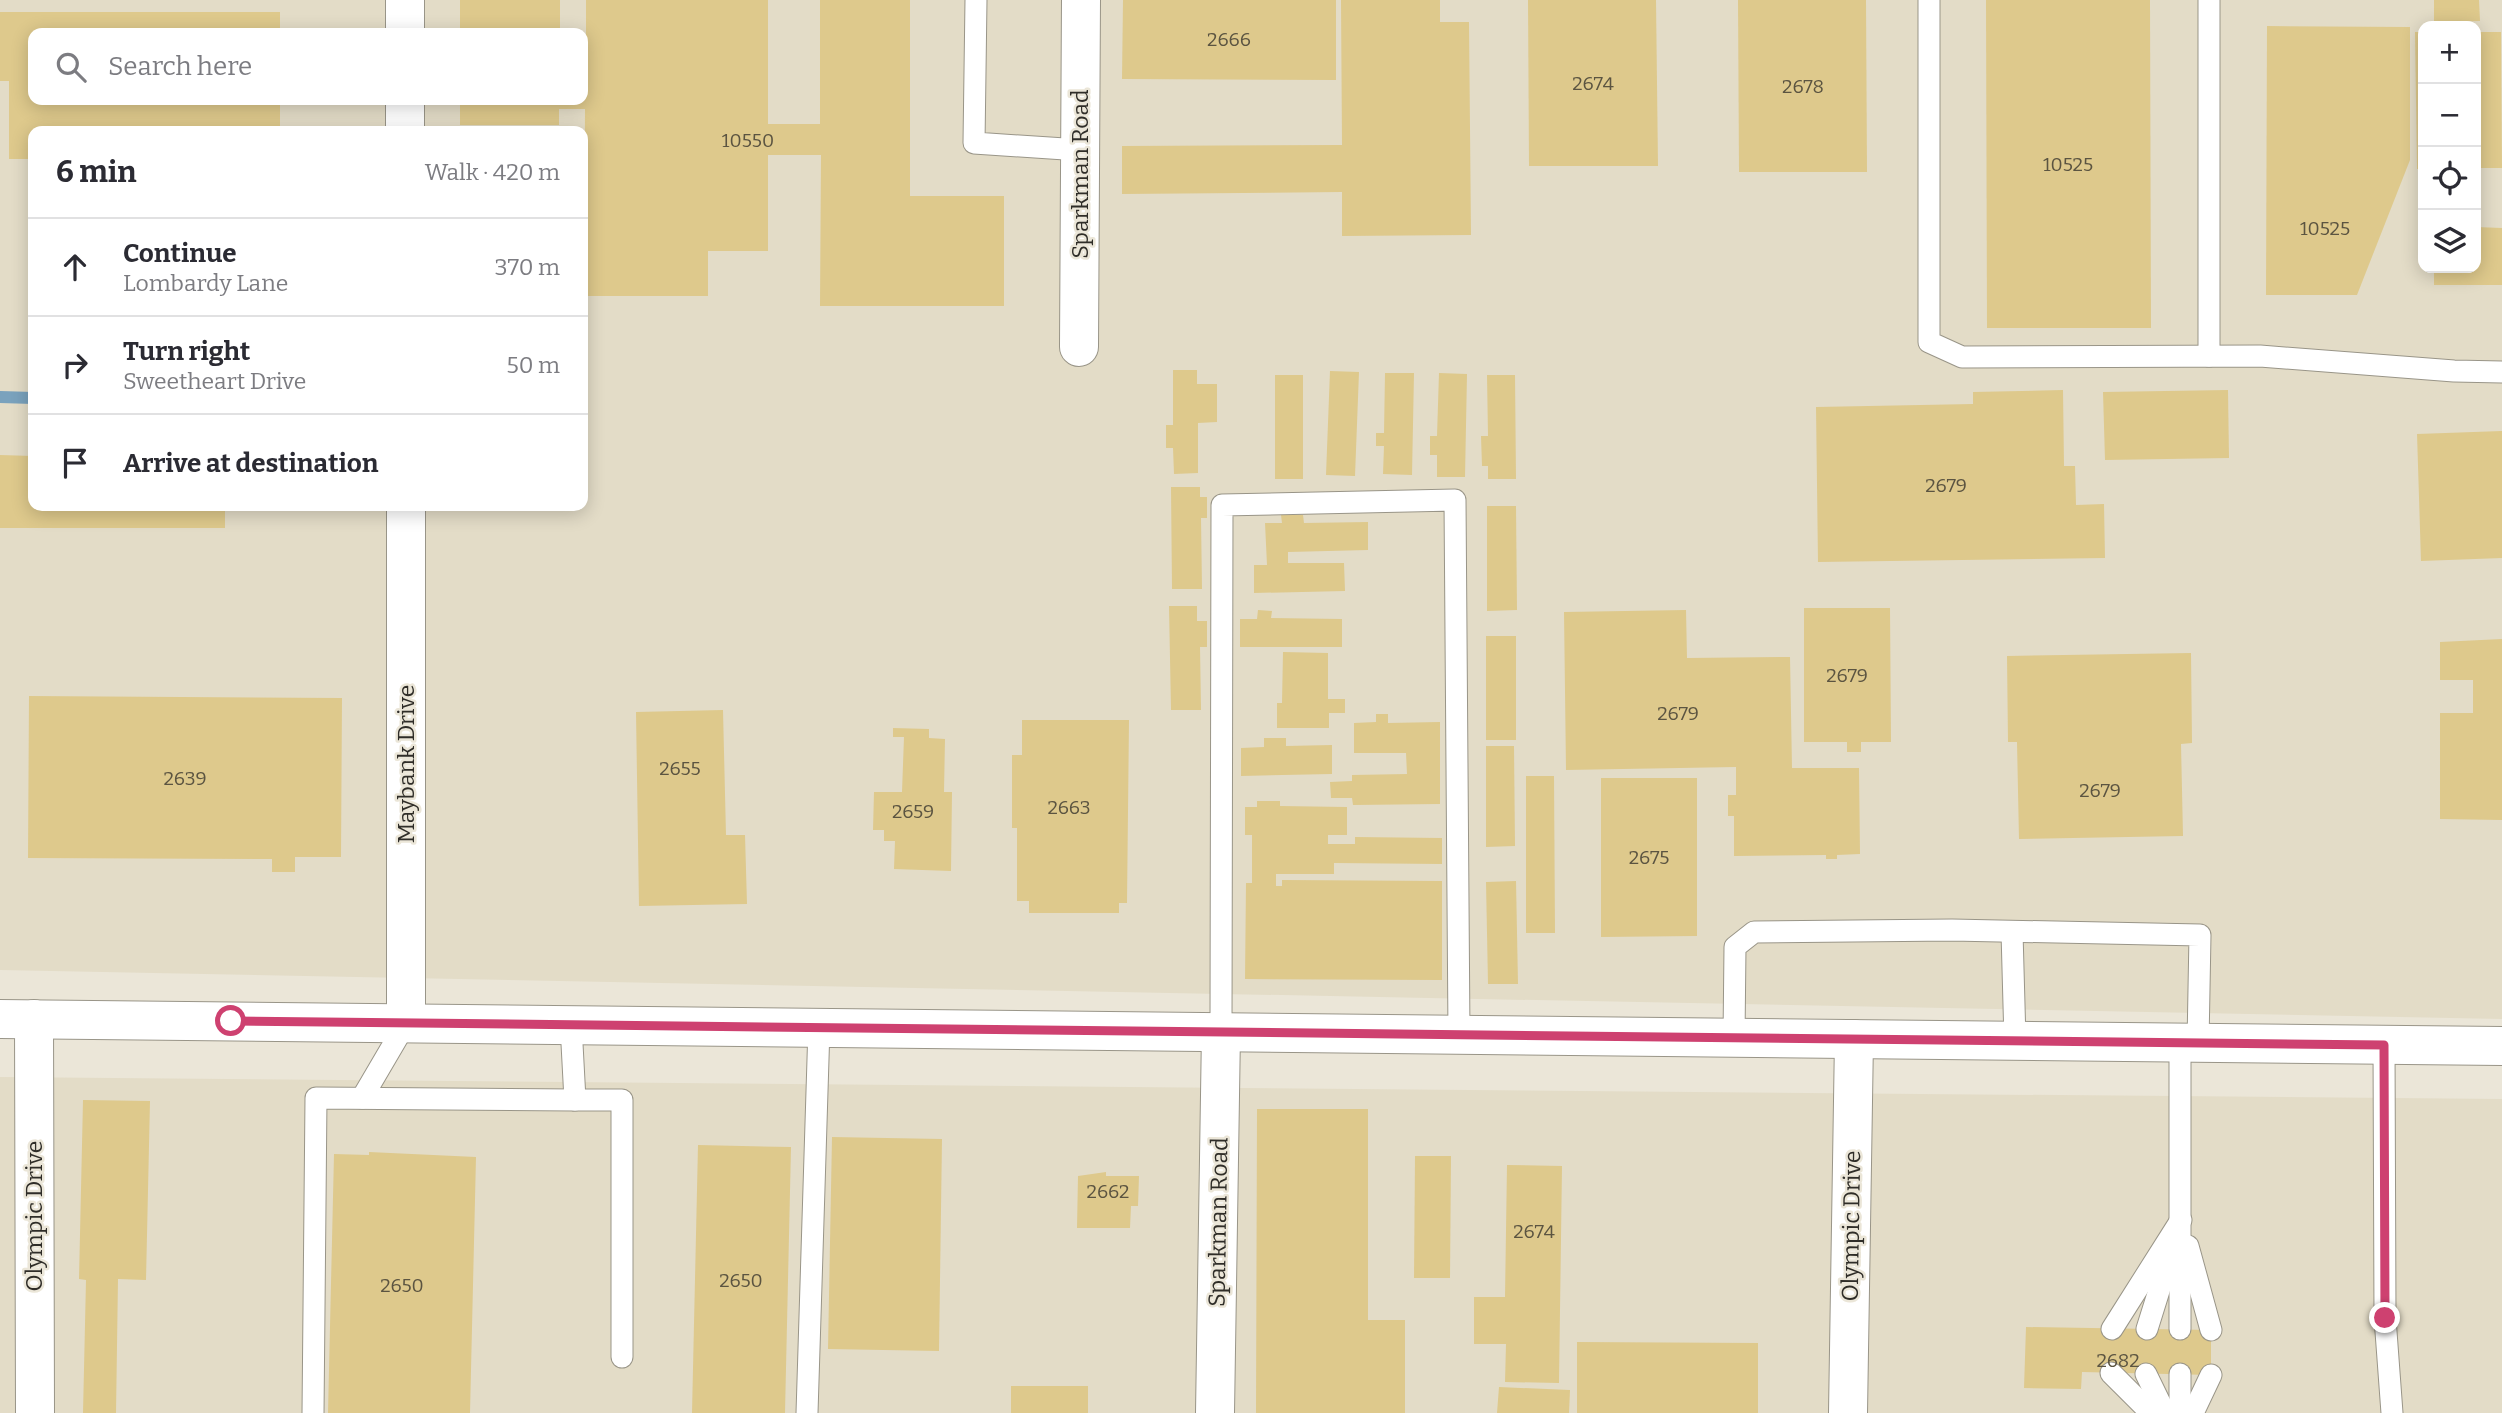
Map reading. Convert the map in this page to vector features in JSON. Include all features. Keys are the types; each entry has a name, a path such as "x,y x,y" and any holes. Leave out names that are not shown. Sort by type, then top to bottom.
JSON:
{"main road":[{"path":"405,0 405,28"},
{"name":"Sparkman Road","path":"1079,347 1081,0"},
{"path":"405,105 405,126"},
{"name":"Maybank Drive","path":"406,511 406,1023"},
{"path":"17,1019 2502,1046"},
{"name":"Olympic Drive","path":"17,1019 35,1413"},
{"name":"Sparkman Road","path":"1215,1413 1221,1032"},
{"name":"Olympic Drive","path":"1848,1413 1854,1039"}],"lane":[{"path":"976,0 974,143 1080,149"},
{"path":"1929,0 1929,342 1962,357 2260,356 2502,373"},
{"path":"2209,0 2210,356"},
{"path":"1221,1032 1222,505 1455,500 1459,1034"},
{"path":"1734,1038 1735,947 1754,932 2200,935 2189,1043 2180,1329"},
{"path":"2012,932 2015,1041"},
{"path":"362,1098 406,1023"},
{"path":"571,1025 575,1100"},
{"path":"807,1413 819,1027"},
{"path":"2384,1045 2385,1318 2392,1413"},
{"path":"313,1413 317,1098 622,1100 622,1357"},
{"path":"2112,1329 2182,1220"},
{"path":"2147,1329 2182,1220"},
{"path":"2182,1220 2211,1330"},
{"path":"2111,1373 2151,1413"},
{"path":"2146,1374 2165,1413"},
{"path":"2180,1374 2180,1413"},
{"path":"2193,1413 2211,1375"}],"shaded area":[{"path":"0,0 2502,0 2502,1019 0,970"},
{"path":"0,1077 2502,1099 2502,1413 0,1413"}],"building":[{"path":"460,0 560,0 560,28 460,28"},
{"path":"586,0 768,0 768,124 820,124 820,0 910,0 910,196 1004,196 1004,306 820,306 821,155 768,155 768,251 708,251 708,296 588,296 588,126 585,126 585,109 559,109 559,125 460,125 460,105 588,105"},
{"path":"1123,0 1336,0 1336,80 1122,79"},
{"path":"1341,0 1440,0 1440,22 1469,22 1471,235 1342,236 1342,192 1122,194 1122,146 1342,145"},
{"path":"1528,0 1656,0 1658,166 1529,166"},
{"path":"1738,0 1866,0 1867,172 1739,172"},
{"path":"1986,0 2150,0 2151,328 1987,328"},
{"path":"2434,0 2479,0 2480,21 2434,21"},
{"path":"0,12 280,12 280,28 28,28 28,105 280,105 280,126 28,126 28,159 9,159 9,81 0,81"},
{"path":"2267,26 2410,27 2410,160 2357,295 2266,295"},
{"path":"2415,32 2418,32 2417,169"},
{"path":"2481,32 2501,32 2502,168 2481,168"},
{"path":"2481,227 2502,228 2502,285 2434,285 2434,273 2481,273"},
{"path":"1173,370 1197,370 1197,384 1217,384 1217,422 1198,423 1198,473 1174,474 1173,448 1166,448 1166,425 1173,425"},
{"path":"1330,371 1359,372 1355,476 1326,475"},
{"path":"1385,373 1414,373 1412,475 1383,474 1384,446 1376,446 1376,433 1384,433"},
{"path":"1439,373 1467,374 1465,477 1437,477 1437,455 1430,455 1430,436 1437,436"},
{"path":"1275,375 1303,375 1303,479 1275,479"},
{"path":"1487,375 1515,375 1516,479 1488,479 1488,466 1482,466 1481,436 1488,436"},
{"path":"2063,390 2064,466 2075,466 2076,505 2104,504 2105,558 1818,562 1816,407 1973,404 1973,392"},
{"path":"2228,390 2229,458 2105,460 2103,392"},
{"path":"2502,431 2502,558 2421,561 2417,434"},
{"path":"0,455 28,456 28,511 225,511 225,528 0,528"},
{"path":"1171,487 1200,487 1200,497 1207,497 1207,518 1201,518 1202,589 1172,589"},
{"path":"1487,506 1516,506 1517,610 1487,611"},
{"path":"1281,515 1303,515 1304,523 1368,522 1368,550 1288,552 1288,563 1344,563 1345,591 1254,593 1254,565 1267,565 1265,523 1282,523"},
{"path":"1169,606 1197,606 1197,621 1207,621 1207,647 1200,647 1201,710 1171,710"},
{"path":"1804,608 1890,608 1891,742 1861,742 1861,752 1847,752 1847,742 1804,742"},
{"path":"1258,610 1272,611 1271,618 1342,619 1342,647 1240,647 1240,619 1257,619"},
{"path":"1686,610 1687,658 1790,657 1792,768 1859,768 1860,854 1837,855 1837,859 1826,859 1826,855 1734,856 1734,816 1728,816 1728,795 1736,795 1736,767 1566,770 1564,612"},
{"path":"1486,636 1516,636 1516,740 1486,740"},
{"path":"2502,639 2502,820 2440,819 2440,713 2473,713 2473,680 2440,680 2440,642"},
{"path":"1283,652 1328,653 1328,699 1345,699 1345,713 1329,713 1329,728 1277,728 1277,703 1282,703"},
{"path":"2191,653 2192,743 2181,744 2183,836 2019,839 2017,742 2008,742 2007,656"},
{"path":"29,696 342,698 341,857 295,857 295,872 272,872 272,859 28,858"},
{"path":"723,710 726,835 745,835 747,904 639,906 636,712"},
{"path":"1376,714 1388,714 1388,723 1440,722 1440,804 1353,805 1352,798 1331,798 1330,782 1352,781 1352,775 1407,774 1406,753 1354,753 1354,723 1376,722"},
{"path":"1022,720 1129,720 1127,903 1119,903 1119,913 1029,913 1029,901 1017,901 1017,828 1012,828 1012,755 1022,755"},
{"path":"893,728 929,729 929,738 945,739 944,792 952,792 951,871 894,869 895,841 884,841 884,830 873,830 874,792 902,792 904,737 893,737"},
{"path":"1264,738 1286,738 1286,746 1332,745 1332,774 1241,776 1241,748 1264,747"},
{"path":"1486,746 1514,746 1515,846 1486,847"},
{"path":"1526,776 1554,776 1555,933 1526,933"},
{"path":"1601,778 1697,778 1697,936 1601,937"},
{"path":"1257,801 1280,801 1280,806 1347,807 1347,835 1328,835 1328,844 1355,844 1355,837 1442,838 1442,864 1334,863 1334,874 1276,874 1276,886 1282,886 1282,880 1442,881 1442,980 1245,979 1246,883 1252,883 1252,835 1245,835 1245,807 1257,807"},
{"path":"1516,881 1518,984 1488,984 1486,882"},
{"path":"83,1100 150,1101 146,1280 118,1279 116,1413 83,1413 86,1280 79,1279"},
{"path":"1257,1109 1368,1109 1368,1320 1405,1320 1405,1413 1256,1413"},
{"path":"832,1137 942,1139 939,1351 828,1349"},
{"path":"698,1145 791,1147 785,1413 692,1413"},
{"path":"369,1152 476,1157 470,1413 328,1413 334,1154 369,1155"},
{"path":"1415,1156 1451,1156 1450,1278 1414,1278"},
{"path":"1507,1165 1562,1166 1559,1383 1505,1382 1506,1344 1474,1344 1474,1297 1505,1297"},
{"path":"1106,1172 1106,1176 1139,1176 1138,1206 1131,1206 1130,1228 1077,1228 1078,1176"},
{"path":"2026,1327 2211,1330 2211,1375 2082,1372 2081,1389 2024,1388"},
{"path":"1577,1342 1758,1343 1758,1413 1577,1413"},
{"path":"1011,1386 1088,1386 1088,1413 1011,1413"},
{"path":"1499,1387 1570,1390 1569,1413 1497,1413"}],"waterway":[{"path":"0,397 28,398"}],"route":[{"path":"231,1021 2384,1045 2385,1318"}]}
